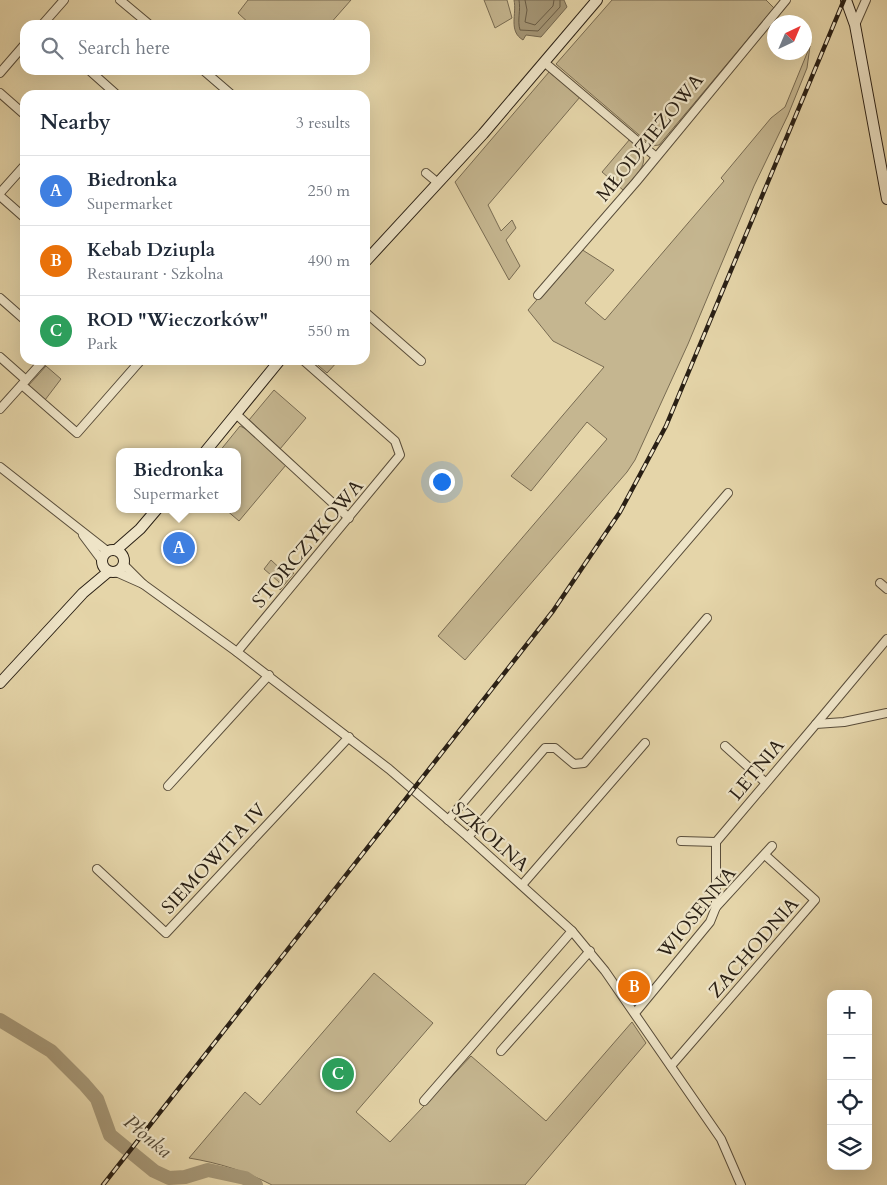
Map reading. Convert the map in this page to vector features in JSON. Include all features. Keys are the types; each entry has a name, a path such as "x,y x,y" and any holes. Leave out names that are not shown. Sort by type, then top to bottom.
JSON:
{"street":[{"path":"46,20 64,0"},
{"path":"120,0 144,20"},
{"path":"370,257 438,183 597,0"},
{"name":"MŁODZIEŻOWA","path":"538,295 636,182 786,0"},
{"path":"846,0 855,26 887,199"},
{"path":"855,26 866,0"},
{"path":"0,73 20,50"},
{"path":"544,62 656,156"},
{"path":"95,75 111,90"},
{"path":"208,75 226,90"},
{"path":"0,93 20,111"},
{"path":"20,171 0,194 20,213"},
{"path":"426,173 438,183"},
{"path":"0,298 20,316"},
{"path":"370,316 421,361"},
{"path":"0,357 76,433 137,365"},
{"path":"0,409 40,365"},
{"path":"208,448 276,365"},
{"name":"STORCZYKOWA","path":"238,652 400,455 395,441 309,365"},
{"path":"236,414 349,518"},
{"name":"SZKOLNA","path":"0,467 80,532 112,561 238,652 349,737 468,837 572,932 590,951 722,1139 741,1185"},
{"path":"448,820 728,493"},
{"path":"0,683 154,513"},
{"path":"880,583 887,589"},
{"path":"468,837 545,748 555,748 574,764 584,764 707,618"},
{"name":"LETNIA","path":"716,842 887,640"},
{"path":"168,786 269,676"},
{"path":"816,724 844,722 887,712"},
{"name":"SIEMOWITA IV","path":"97,869 166,933 349,737"},
{"path":"522,885 645,744"},
{"path":"725,746 765,782"},
{"path":"681,841 716,842 716,907"},
{"name":"WIOSENNA","path":"635,1014 710,922 716,907 772,846"},
{"name":"ZACHODNIA","path":"671,1066 815,900 765,855"},
{"path":"424,1101 572,932"},
{"path":"501,1051 590,951"}],"shaded area":[{"path":"248,0 351,0 333,20 246,20 238,13"},
{"path":"484,0 507,0 512,18 495,28"},
{"path":"612,0 766,0 774,8 659,145 652,146 556,64"},
{"path":"804,60 808,60 807,68 788,115 754,186 688,344 635,460 627,472 465,660 438,636 607,439 587,422 531,491 511,476 604,367 553,341 528,310 581,249 614,270 585,303 605,320 724,181 721,178 771,118 785,107"},
{"path":"549,72 580,97 488,205 501,231 512,220 516,228 506,240 520,266 509,280 455,182"},
{"path":"630,139 638,146 644,159 640,171 623,190 602,172"},
{"path":"318,365 334,365 327,373"},
{"path":"46,366 61,379 45,400 28,386"},
{"path":"274,390 306,418 280,449 249,420"},
{"path":"240,426 248,430 286,465 239,521 230,513 241,513 241,448 222,448"},
{"path":"271,560 286,574 294,573 280,590 279,582 264,569"},
{"path":"374,973 433,1023 356,1112 390,1142 471,1056 546,1121 632,1022 646,1043 525,1185 272,1185 232,1168 189,1158 245,1092 260,1105"}],"water":[{"path":"514,0 564,0 567,7 541,37 526,35 523,40 518,36 514,27"}],"waterway":[{"name":"Płonka","path":"0,1020 51,1051 97,1099 110,1135 154,1171 169,1178 185,1177 208,1170 245,1178 256,1185"}],"railway":[{"path":"103,1185 553,611 620,512 666,426 844,0"}],"place":[{"name":"Biedronka","path":"179,548"},
{"name":"Kebab Dziupla","path":"634,987"},
{"name":"ROD \"Wieczorków\"","path":"338,1074"}]}
